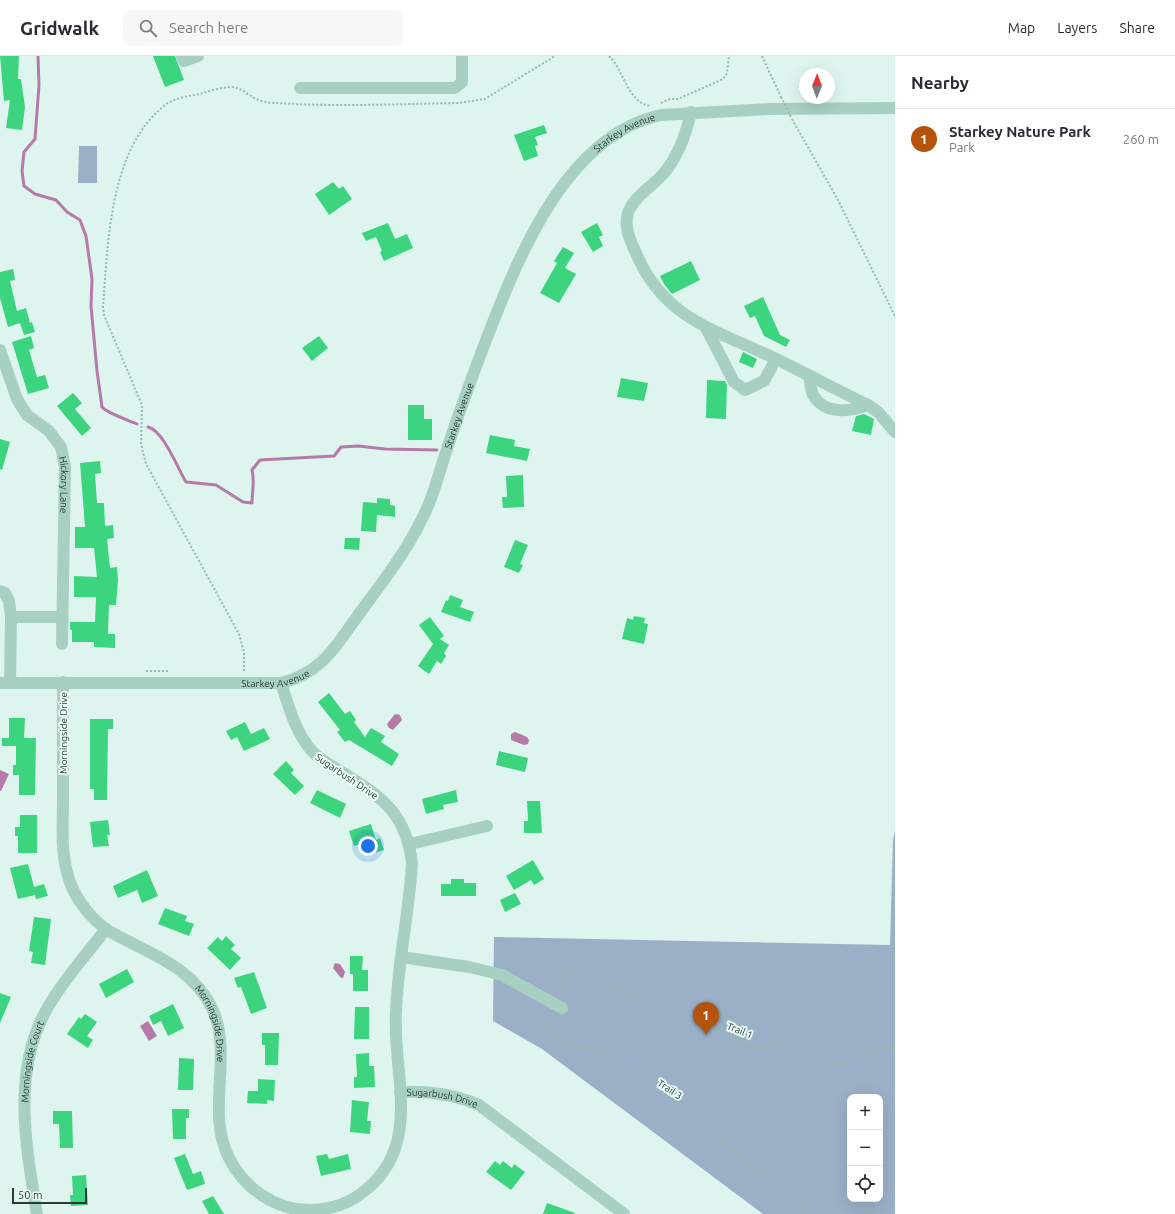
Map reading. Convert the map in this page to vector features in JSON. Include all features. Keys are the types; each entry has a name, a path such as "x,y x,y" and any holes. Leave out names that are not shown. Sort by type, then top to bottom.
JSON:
{"street":[{"path":"182,56 184,61 198,56"},
{"path":"300,88 455,88 462,82 462,56"},
{"name":"Starkey Avenue","path":"5,683 281,683 308,673 332,650 400,558 417,530 428,506 472,376 520,256 538,222 563,185 591,154 625,129 649,118 691,112 893,105"},
{"path":"691,112 687,132 680,150 664,172 638,199 629,211 626,221 628,235 641,267 658,292 671,305 706,328 776,359 868,405 878,412 895,432"},
{"path":"706,328 734,382 745,390 764,381 776,359"},
{"name":"Hickory Lane","path":"0,350 20,404 27,415 49,431 61,447 65,467 62,644"},
{"path":"809,376 812,394 821,405 839,411 855,410 868,405"},
{"path":"0,592 5,593 9,601 11,617 5,683"},
{"path":"11,617 62,617"},
{"name":"Morningside Drive","path":"63,682 63,853 70,885 90,913 106,929 180,969 193,981 210,1006 218,1023 221,1040 218,1122 222,1141 230,1160 247,1184 264,1197 283,1206 307,1210 327,1209 345,1203 362,1194 376,1182 387,1167 396,1149 401,1134 400,1092"},
{"name":"Sugarbush Drive","path":"281,683 295,726 304,742 324,761 371,790 384,801 398,819 410,844 412,864 411,887 396,1019 400,1092 427,1091 446,1094 463,1098 480,1105 619,1212"},
{"path":"410,844 487,826"},
{"name":"Morningside Court","path":"37,1214 25,1129 26,1066 32,1042 48,1006 106,929"},
{"path":"402,958 469,967 502,975 562,1008"}],"path":[{"path":"244,672 244,652 239,634 146,464 141,444 142,405 104,315 103,307 108,240 115,202 125,162 131,150 149,121 166,104 178,99 212,90 234,87 258,100 291,104 458,103 490,96 555,56"},
{"path":"609,56 638,101 645,106 654,107"},
{"path":"659,104 670,99 678,99 723,79 727,73 729,56"},
{"path":"762,56 791,117 838,200 895,316"},
{"name":"Trail 1","path":"562,1008 563,980 568,969 763,1048 782,1039 823,1068 886,1049 895,1049"},
{"name":"Trail 3","path":"562,1008 548,1028 565,1043 598,1052 612,1058 626,1067 635,1076 682,1107 694,1122 704,1131 730,1147 753,1168 794,1192 800,1203 803,1214"}],"shaded area":[{"path":"79,146 97,146 97,183 78,183"},
{"path":"395,714 400,715 402,720 393,730 389,728 387,724"},
{"path":"515,732 527,737 529,740 528,744 524,745 511,740 511,734"},
{"path":"0,770 9,774 1,791 0,791"},
{"path":"895,830 895,1214 763,1214 542,1049 493,1021 494,937 890,945 893,840"},
{"path":"335,963 340,964 345,972 343,978 341,978 333,968"},
{"path":"148,1021 157,1036 149,1041 140,1026"}],"building":[{"path":"0,56 19,56 18,79 21,79 25,107 22,130 6,128 10,100 4,101"},
{"path":"153,56 175,56 184,80 165,87"},
{"path":"544,125 547,133 535,137 538,145 535,146 538,156 524,161 514,135"},
{"path":"333,182 339,189 343,186 352,199 329,215 315,194"},
{"path":"388,223 395,239 407,234 413,248 384,261 380,252 382,251 376,237 366,241 362,233"},
{"path":"597,223 603,235 599,237 603,246 593,252 581,232"},
{"path":"563,247 574,253 565,268 576,274 559,303 540,293 557,263 554,261"},
{"path":"691,261 700,280 672,294 660,276"},
{"path":"13,269 15,280 10,281 17,311 26,308 30,323 32,322 35,332 24,335 20,323 8,327 0,298 0,272"},
{"path":"763,297 780,335 790,340 786,347 764,336 755,316 750,318 744,306"},
{"path":"31,336 34,348 29,350 37,377 45,375 49,388 28,394 12,342"},
{"path":"319,336 328,348 312,361 302,348"},
{"path":"743,352 757,359 753,368 739,362"},
{"path":"621,378 648,383 644,401 617,397"},
{"path":"707,380 725,381 727,385 726,419 706,418"},
{"path":"73,393 82,403 75,409 91,428 82,436 57,406"},
{"path":"408,405 424,405 424,419 432,419 432,440 408,440"},
{"path":"864,414 874,419 871,435 852,431 856,416"},
{"path":"490,435 515,440 514,446 530,449 527,461 486,453"},
{"path":"0,439 10,442 2,470 0,469"},
{"path":"100,461 101,473 95,474 97,503 104,503 105,526 113,525 114,538 107,539 110,568 117,567 118,580 116,605 109,605 108,634 115,634 115,648 94,647 94,642 72,642 72,630 70,630 70,622 95,622 96,597 74,597 74,576 97,577 94,548 75,548 75,527 85,527 80,463"},
{"path":"523,475 524,507 503,508 502,497 507,497 506,476"},
{"path":"377,498 390,499 390,505 395,506 395,517 377,515 376,532 361,531 363,502 377,503"},
{"path":"345,538 360,538 359,550 344,549"},
{"path":"515,540 528,545 520,564 523,565 519,573 504,567"},
{"path":"450,595 463,600 460,607 474,612 470,622 441,612"},
{"path":"634,616 645,618 644,623 648,624 644,644 622,639 627,618 633,620"},
{"path":"430,617 444,636 440,639 449,645 444,653 446,656 441,664 437,661 429,674 418,666 433,644 419,625"},
{"path":"329,693 345,714 350,711 356,720 354,722 365,737 371,728 385,736 381,742 399,754 392,766 349,740 345,742 337,732 340,730 318,702"},
{"path":"9,718 25,718 24,738 36,738 35,795 19,795 19,775 13,775 13,765 16,765 16,746 2,746 2,738 9,738"},
{"path":"90,719 113,719 113,729 108,729 107,800 94,800 94,789 90,789"},
{"path":"245,722 251,734 264,728 270,739 244,751 237,737 231,740 226,731"},
{"path":"499,751 528,758 525,772 496,765"},
{"path":"286,761 294,770 291,773 304,786 295,795 273,774"},
{"path":"317,790 346,804 340,818 310,803"},
{"path":"456,790 458,802 443,805 444,809 426,814 422,799"},
{"path":"527,801 540,801 542,833 524,833 524,821 528,821"},
{"path":"20,815 37,815 37,853 18,853 18,836 15,836 15,827 20,827"},
{"path":"108,820 110,835 107,835 109,846 93,847 90,822"},
{"path":"371,824 376,840 380,838 384,850 368,855 364,843 354,846 349,831"},
{"path":"533,860 544,879 534,885 531,880 514,890 506,876"},
{"path":"28,864 34,887 44,884 48,896 36,899 35,895 18,899 10,868"},
{"path":"147,870 158,896 142,903 137,890 118,898 113,886"},
{"path":"451,879 464,879 464,883 476,883 476,896 441,896 441,884 451,884"},
{"path":"515,893 521,904 505,912 500,900"},
{"path":"165,908 187,916 185,921 194,924 189,936 158,924"},
{"path":"34,917 51,919 45,965 31,963 33,952 29,951"},
{"path":"226,936 235,945 231,949 241,958 230,970 207,948 218,937 222,941"},
{"path":"350,956 363,956 362,970 368,970 368,991 353,991 353,974 350,974"},
{"path":"127,969 134,982 106,998 99,984"},
{"path":"254,972 267,1008 251,1014 241,987 238,988 234,978"},
{"path":"0,993 11,997 0,1023"},
{"path":"173,1004 184,1028 168,1036 161,1021 153,1025 149,1016"},
{"path":"355,1007 369,1007 369,1039 354,1039"},
{"path":"85,1014 97,1022 87,1036 93,1040 88,1048 67,1034 79,1017 81,1019"},
{"path":"262,1033 279,1033 278,1065 265,1065 265,1045 262,1045"},
{"path":"369,1053 369,1066 374,1066 375,1087 354,1088 354,1077 357,1077 356,1054"},
{"path":"179,1058 194,1059 193,1090 178,1090"},
{"path":"258,1079 275,1080 274,1101 267,1100 267,1104 247,1103 248,1091 258,1091"},
{"path":"352,1100 369,1102 367,1121 371,1121 370,1134 350,1132"},
{"path":"172,1109 189,1109 189,1118 186,1118 186,1139 173,1139"},
{"path":"53,1111 72,1111 73,1148 60,1148 59,1124 53,1124"},
{"path":"185,1154 193,1174 201,1171 205,1184 187,1190 174,1158"},
{"path":"327,1154 329,1159 348,1154 351,1169 321,1176 316,1156"},
{"path":"495,1161 500,1165 503,1161 512,1168 514,1164 525,1172 511,1190 486,1172"},
{"path":"86,1175 88,1205 71,1206 70,1195 73,1195 72,1176"},
{"path":"213,1196 224,1214 209,1214 202,1201"},
{"path":"547,1203 575,1213 543,1214"}],"waterway":[{"path":"38,56 39,85 35,139 24,152 22,171 24,186 35,194 56,200 67,212 80,220 86,236 92,279 91,306 102,407 113,414 137,424"},
{"path":"148,427 154,430 165,442 186,482 216,485 243,502 252,503 252,470 260,460 334,456 341,447 358,446 385,449 437,450"}],"place":[{"name":"Starkey Nature Park","path":"706,1035"}]}
